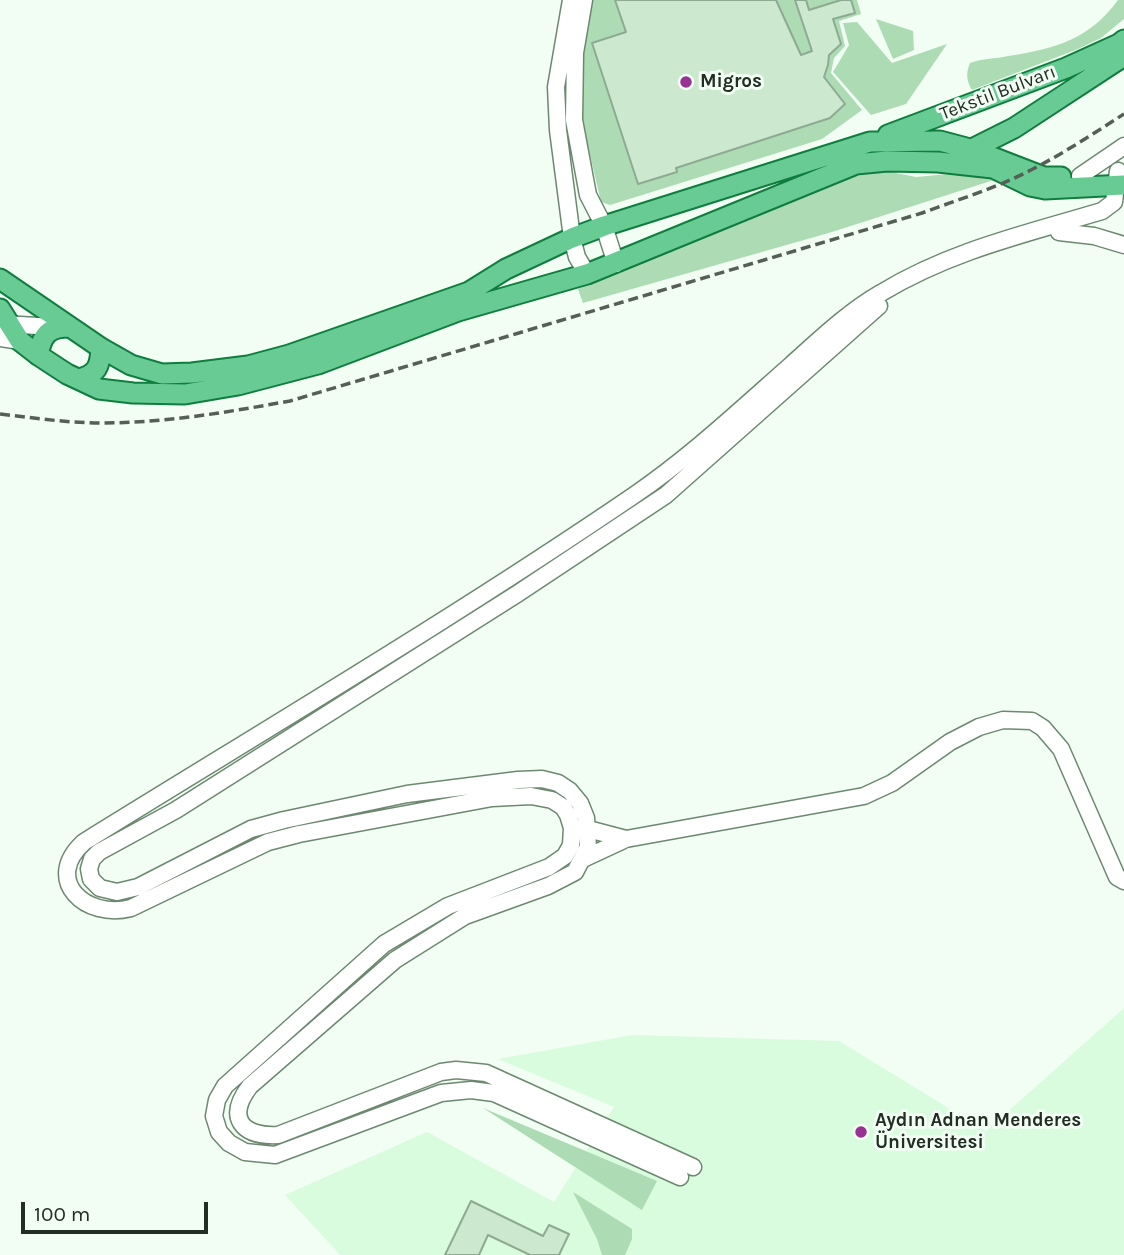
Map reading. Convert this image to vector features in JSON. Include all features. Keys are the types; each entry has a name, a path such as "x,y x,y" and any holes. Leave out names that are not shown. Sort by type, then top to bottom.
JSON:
{"main road":[{"name":"Tekstil Bulvarı","path":"870,142 1066,68 1124,40"},
{"name":"Tekstil Bulvarı","path":"938,162 974,150 1014,128 1124,56"},
{"path":"1066,68 1075,77 1077,87"},
{"path":"1007,162 1004,144 1014,128"},
{"path":"0,279 62,327 138,368 162,374 192,373 248,366 289,355 469,292 506,269 604,226 870,142 940,141 974,150 1044,177 1121,178"},
{"path":"6,327 38,355 99,388 133,393 185,394 318,364 458,311 587,274 856,164 887,160 993,168 1030,186 1045,189 1121,178"},
{"path":"628,218 627,230 631,242 641,252"},
{"path":"38,355 40,344 47,333 62,327"},
{"path":"79,379 91,376 97,369 101,348"}],"street":[{"path":"571,0 556,87 558,130 572,238 577,257 587,274"},
{"path":"584,0 575,52 575,120 588,195 604,226 616,264"},
{"path":"1080,176 1124,146"},
{"path":"1121,178 1114,202 1102,211 1005,238 951,258 880,293 825,335 712,435 636,494 507,580 84,842 77,849 72,859 69,887 83,902 91,906 120,911 268,842 492,798 531,796 552,800 563,807 572,828 571,845 565,856 550,867 448,906 384,944 225,1086 217,1100 214,1116 219,1132 229,1143 245,1152 275,1155 441,1093 471,1090 494,1093 687,1172 486,1073 441,1072 278,1135 265,1136 253,1132 243,1126 238,1118 241,1097 250,1086 395,960 465,916 548,886 575,872 588,847 588,829 580,803 570,791 558,783 542,779 518,780 407,794 284,820 251,830 138,887 117,891 100,888 92,879 89,869 92,859 99,852 176,810 517,594 666,495 882,303 941,273 1008,247 1124,212"},
{"path":"1059,232 1094,236 1124,245"},
{"path":"6,327 62,327"},
{"path":"583,859 626,839 863,796 892,783 950,742 979,727 1003,720 1032,720 1043,728 1061,749 1117,877 1124,881"},
{"path":"588,829 626,839"}],"shaded area":[{"path":"590,0 857,0 861,14 839,21 845,46 834,58 831,73 862,110 822,139 610,205 601,202 578,103"},
{"path":"1118,0 1124,0 1124,19 1101,38 972,90 967,76 970,63 1041,50 1070,40 1096,24"},
{"path":"876,19 913,31 914,50 893,59"},
{"path":"857,22 892,63 947,44 906,104 871,115 833,72 849,45 843,23"},
{"path":"881,170 916,177 960,173 1000,178 832,232 583,303 578,289 839,181"},
{"name":"Aydın Adnan Menderes Üniversitesi","path":"1124,1008 1124,1255 340,1255 285,1195 427,1132 554,1202 614,1107 498,1059 632,1035 839,1041 986,1131"},
{"path":"483,1108 657,1181 642,1210"},
{"path":"573,1192 632,1229 632,1239 625,1255 602,1255 597,1239"}],"building":[{"path":"615,0 776,0 801,55 812,51 795,0 806,0 809,10 841,0 851,0 855,13 833,19 841,44 829,55 824,77 845,104 830,118 676,168 677,172 638,184 592,43 626,32"},
{"path":"471,1201 543,1236 549,1225 569,1234 559,1255 530,1255 488,1235 479,1255 445,1255"}],"railway":[{"path":"0,414 76,422 126,423 196,416 290,401 922,213 1019,176 1124,114"}],"place":[{"name":"Migros","path":"686,82"},
{"name":"Aydın Adnan Menderes Üniversitesi","path":"861,1132"}]}
